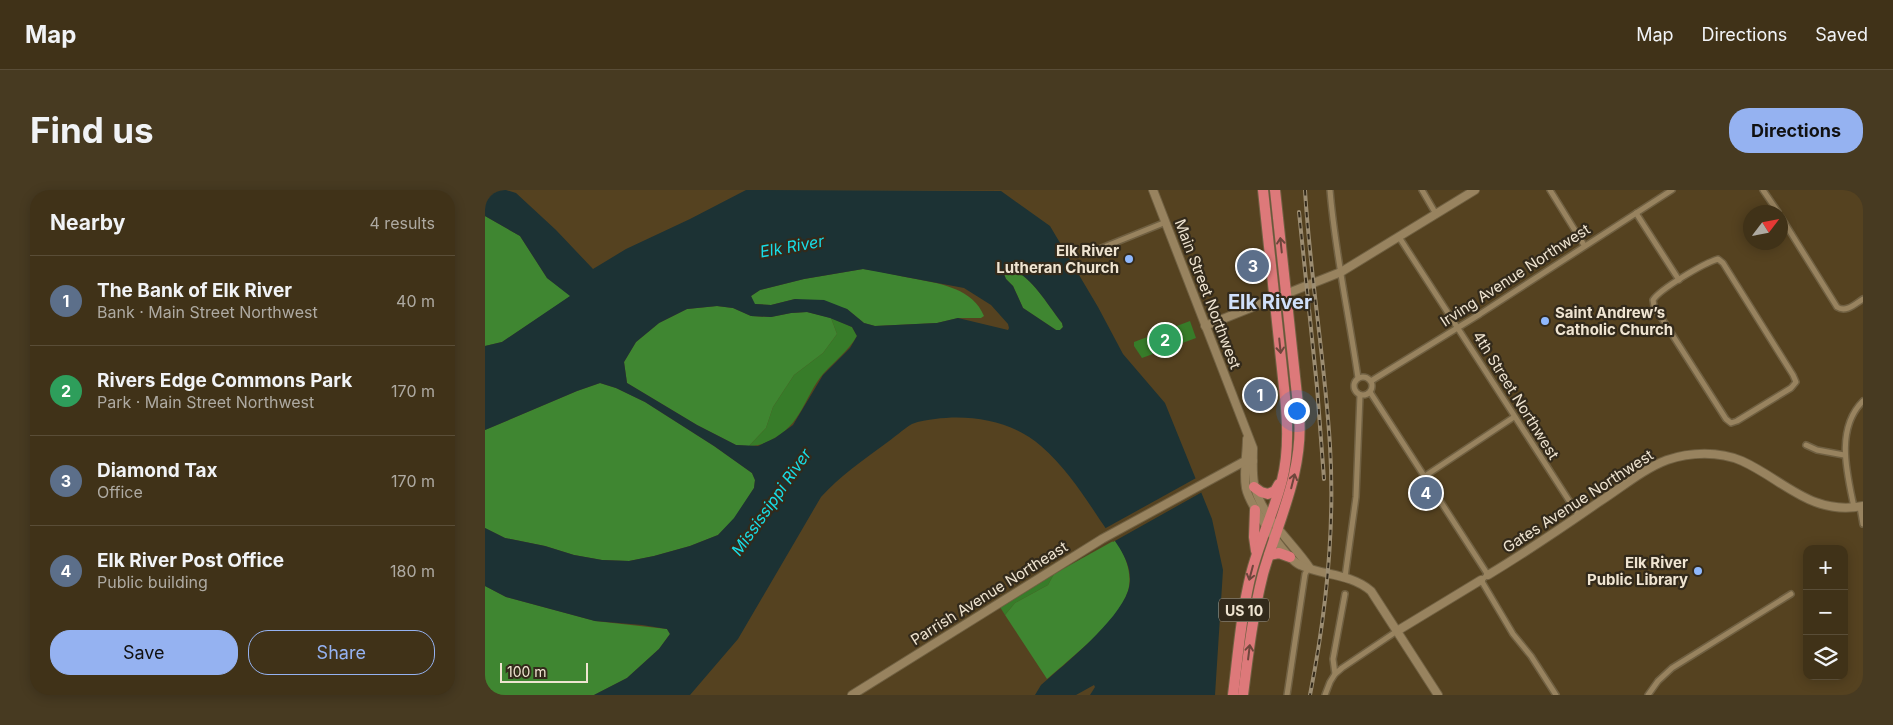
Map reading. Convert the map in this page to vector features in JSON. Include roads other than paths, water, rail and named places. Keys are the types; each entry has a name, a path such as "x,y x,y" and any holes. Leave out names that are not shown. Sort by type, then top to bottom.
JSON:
{"highway":[{"name":"US 10","path":"1233,695 1245,603 1256,554 1282,479 1286,459 1288,424 1263,190"},
{"name":"US 10","path":"1243,695 1255,610 1269,555 1293,483 1299,437 1299,414 1275,190"},
{"path":"1254,487 1268,494 1275,491 1282,479"},
{"path":"1255,510 1254,537 1256,554"},
{"path":"1269,555 1279,553 1290,558"}],"street":[{"name":"Main Street Northwest","path":"1153,190 1253,448 1245,480 1246,490 1255,510 1309,567"},
{"path":"1330,190 1333,229 1358,378 1353,385 1360,395 1356,497 1345,577"},
{"path":"1423,190 1436,214"},
{"path":"1205,326 1341,272 1475,190"},
{"path":"1550,190 1584,245"},
{"name":"Irving Avenue Northwest","path":"1371,381 1672,190"},
{"path":"1763,190 1773,205"},
{"path":"1637,213 1679,280"},
{"path":"1099,248 1166,222"},
{"path":"1788,228 1837,307 1847,309 1863,299"},
{"name":"4th Street Northwest","path":"1399,238 1579,516"},
{"path":"1718,259 1793,375 1796,382 1791,388 1737,421 1731,423 1726,419 1654,306 1653,300 1656,295 1679,280 1718,259"},
{"path":"1358,378 1365,377 1371,381 1370,392 1425,476 1485,578 1513,634 1531,656 1556,695"},
{"path":"1360,395 1370,392"},
{"path":"1863,401 1853,412 1850,420 1844,455 1863,524"},
{"path":"1425,476 1514,417"},
{"path":"1806,445 1817,450 1844,455"},
{"name":"Gates Avenue Northwest","path":"1335,674 1397,631 1485,578 1650,468 1668,460 1685,455 1711,454 1741,461 1793,493 1813,502 1834,507 1859,507"},
{"name":"Main Street Northwest","path":"1249,461 1254,487 1268,522"},
{"name":"Parrish Avenue Northeast","path":"852,695 1102,539 1249,461"},
{"path":"1231,469 1240,474 1245,480"},
{"name":"Main Street Northwest","path":"1276,532 1290,558 1297,564 1345,577 1361,583 1371,591 1438,695"},
{"path":"1287,695 1305,574 1309,567"},
{"path":"1325,695 1335,674 1333,659 1345,594"},
{"path":"1648,695 1658,681 1672,668 1791,594"}],"water":[{"name":"Mississippi River","path":"485,190 506,190 516,193 556,230 593,269 626,249 746,190 1001,191 1050,226 1098,307 1123,354 1165,403 1212,519 1223,570 1215,695 1090,695 1095,687 1094,685 1076,695 1035,695 1041,685 1077,654 1102,629 1122,603 1128,591 1130,581 1127,562 1123,553 1066,472 1030,437 1005,425 991,421 949,418 921,421 905,428 828,489 821,497 738,639 690,695 594,695 627,678 659,649 670,634 667,629 595,621 506,597 485,586 485,528 505,538 545,546 574,555 602,560 629,561 690,546 718,535 734,518 754,488 755,480 752,473 714,446 645,402 616,388 600,383 485,430 485,346 502,342 570,296 547,278 520,236 485,216","holes":["1005,268 1021,274 1037,290 1062,323 1063,327 1060,330 1056,330 1023,308 1013,286 1006,279 1003,272","863,269 964,288 991,305 1008,324 1009,328 1008,330 958,318 937,323 875,326 864,323 847,309 824,300 795,299 771,305 755,304 751,296 760,290 804,279","717,306 733,308 751,316 771,317 807,312 830,318 852,327 857,336 850,348 823,375 793,425 775,438 758,446 736,445 697,425 627,383 624,362 636,342 659,323 687,309"]}],"railway":[{"path":"1305,190 1310,254 1328,414 1331,477 1330,540 1325,603 1310,695"},
{"path":"1299,212 1317,387 1324,479"}],"place":[{"name":"Elk River Lutheran Church","path":"1129,259"},
{"name":"Diamond Tax","path":"1253,266"},
{"name":"Saint Andrew’s Catholic Church","path":"1545,321"},
{"name":"Rivers Edge Commons Park","path":"1165,340"},
{"name":"The Bank of Elk River","path":"1260,395"},
{"name":"Elk River Post Office","path":"1426,493"},
{"name":"Elk River Public Library","path":"1698,571"}],"district":[{"name":"Elk River","path":"1270,302"}]}
